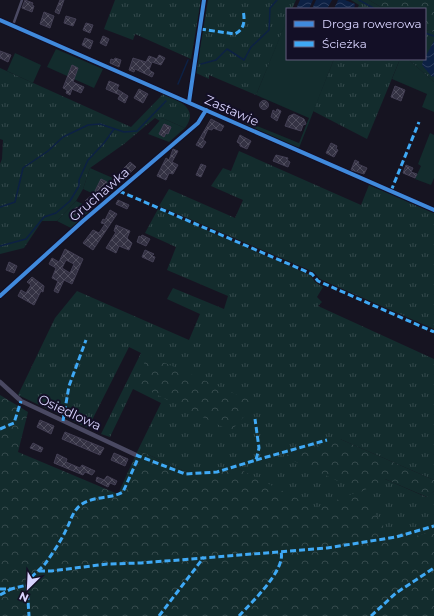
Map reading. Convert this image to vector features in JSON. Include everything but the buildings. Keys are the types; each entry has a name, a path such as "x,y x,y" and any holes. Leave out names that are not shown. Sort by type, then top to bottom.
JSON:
{"street":[{"path":"189,102 204,0"},
{"name":"Zastawie","path":"0,21 434,210"},
{"name":"Gruchawka","path":"2,295 83,221 198,123 206,110"},
{"name":"Osiedlowa","path":"0,382 21,401 136,455"}],"lane":[{"path":"12,25 22,0"}],"green space":[{"path":"115,0 201,0 191,59 135,34 133,40 104,29"},
{"path":"208,0 296,0 292,8 286,8 286,23 256,95 209,75 209,79 196,73"},
{"path":"351,0 369,0 382,8 358,8 359,5"},
{"path":"369,0 434,0 434,32 426,30 426,8 382,8"},
{"path":"286,22 286,60 334,60 299,148 244,124 247,122 299,143 309,118 256,95"},
{"path":"426,30 434,32 434,82 409,60 426,60"},
{"path":"56,49 103,69 94,88 47,67"},
{"path":"15,53 41,65 33,83 7,71"},
{"path":"334,60 400,60 367,139 313,111"},
{"path":"400,60 409,60 434,82 434,112 422,107 427,94 392,79"},
{"path":"0,68 131,127 164,93 181,102 189,110 189,121 185,128 162,118 160,121 155,118 124,144 90,168 83,189 76,201 57,221 42,221 24,248 0,254 0,164 2,159 3,140 0,139"},
{"path":"162,118 185,128 169,142 148,134"},
{"path":"430,133 434,135 434,178 431,185 415,179 421,166 418,164"},
{"path":"239,151 361,205 369,185 434,213 434,329 320,279 314,272 159,206 169,189 235,218 243,200 211,186 223,168 231,171"},
{"path":"90,168 122,182 104,199 83,189"},
{"path":"76,201 94,209 71,228 57,221"},
{"path":"158,209 310,275 315,282 323,287 317,297 322,302 318,306 434,359 434,480 340,439 385,479 426,497 434,491 434,575 237,468 191,474 138,450 161,403 133,389 110,437 101,434 141,353 129,347 88,428 18,395 55,318 77,291 189,340 200,314 167,299 173,288 224,309 228,296 167,270 176,247 145,233"},
{"path":"146,355 256,403 231,431 139,386"},
{"path":"0,395 28,412 18,452 118,494 138,450 191,474 237,468 316,508 360,491 283,456 340,439 434,480 434,491 427,497 385,479 361,492 394,542 434,531 434,616 0,616"}],"water":[{"path":"300,0 313,0 309,8 296,8"},
{"path":"316,0 332,0 328,8 312,8"},
{"path":"338,0 345,0 355,4 354,8 334,8"},
{"path":"434,41 434,76 432,77 422,65 424,60 426,60 426,56"}],"waterway":[{"path":"201,64 216,60 227,49 244,60 251,47 269,30 270,8 277,0"},
{"path":"359,0 373,8"},
{"path":"426,33 434,36"},
{"path":"178,84 188,60"},
{"path":"0,207 15,202 23,168 48,151 63,137 88,125 100,124 124,132 137,131 166,101"},
{"path":"0,246 26,239 44,217 56,213 70,201 79,186 79,180 88,160 104,143 114,129"}],"marked path":[{"path":"200,29 235,34 241,30 244,24 243,10"},
{"path":"391,191 419,122"},
{"path":"119,191 312,274 318,281 434,332"},
{"path":"63,421 69,386 86,340"},
{"path":"0,429 14,423 21,401"},
{"path":"136,455 185,474 217,472 256,460 259,448 255,419"},
{"path":"256,460 327,440"},
{"path":"0,589 11,589 27,585 32,576 45,564 64,534 76,510 87,501 113,496 123,492 139,456"},
{"path":"39,571 51,571 107,564 141,563 327,548 396,537 434,526"},
{"path":"239,616 259,595 273,577 281,559 281,552"},
{"path":"159,616 204,557"},
{"path":"371,616 396,593 434,568"},
{"path":"27,585 29,616"},
{"path":"0,595 11,589"}],"cycle path":[{"path":"189,102 204,0"},
{"path":"0,20 434,210"},
{"path":"0,296 83,221 198,123 206,110"}]}
